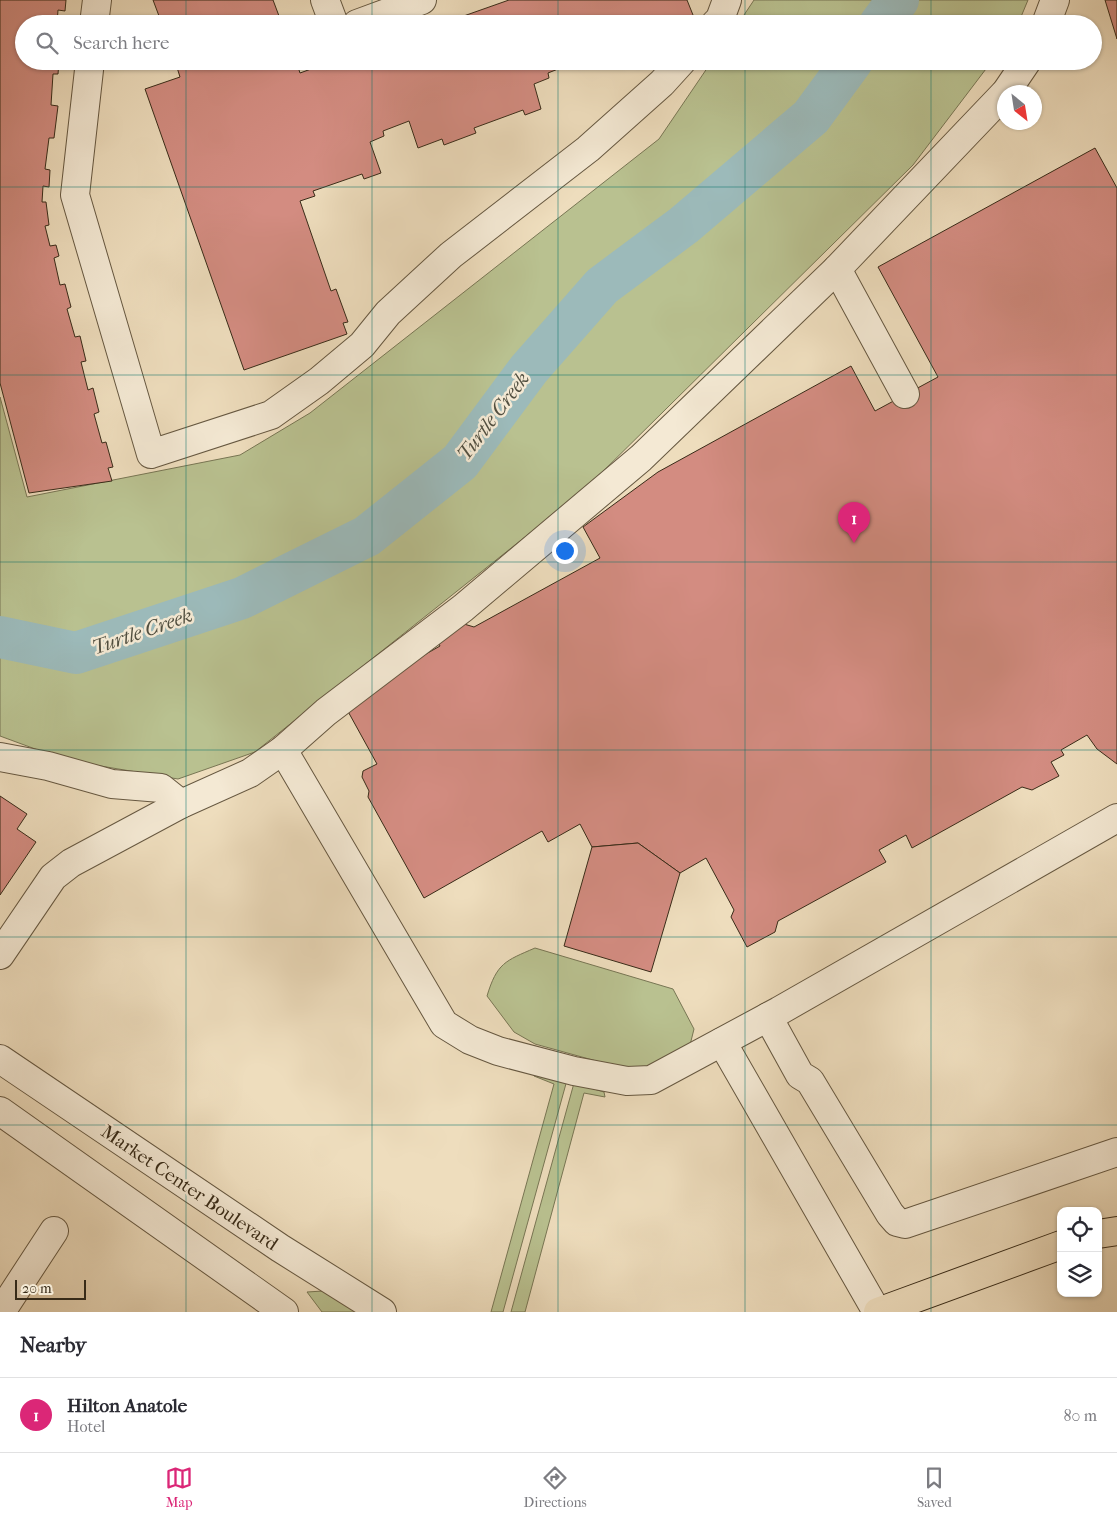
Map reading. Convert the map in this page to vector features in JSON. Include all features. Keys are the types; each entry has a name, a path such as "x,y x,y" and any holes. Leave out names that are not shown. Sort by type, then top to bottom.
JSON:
{"main road":[{"path":"1102,1232 1117,1226"},
{"path":"1102,1233 1117,1231"},
{"path":"878,1312 1057,1246"}],"street":[{"path":"95,15 97,0"},
{"path":"325,0 331,15"},
{"path":"381,15 422,0"},
{"path":"721,15 727,0"},
{"path":"1049,15 1055,0"},
{"path":"89,70 75,195 151,454 271,415 319,381 362,345 388,313 451,255 588,149 662,84 674,70"},
{"path":"1010,85 1021,70"},
{"path":"0,955 53,876 71,863 171,810 250,773 283,750 326,712 463,608 641,458 837,269 997,101"},
{"path":"837,269 905,394"},
{"path":"283,750 444,1024 470,1040 498,1051 574,1071 638,1082 651,1080 722,1042 1115,822"},
{"path":"0,756 48,766 112,784 171,810"},
{"path":"773,1014 800,1075 810,1081 890,1214 897,1222 905,1224 1117,1152"},
{"path":"722,1042 878,1312"},
{"name":"Market Center Boulevard","path":"0,1059 280,1248 382,1312"},
{"path":"0,1111 284,1312"},
{"path":"1,1312 54,1232"}],"green space":[{"path":"754,0 1028,0 1022,15 744,15"},
{"path":"706,70 985,70 913,165 584,490 255,752 178,779 65,760 0,736 0,397 27,497 240,455 310,413 659,139"},
{"path":"535,948 673,989 694,1029 690,1045 636,1072 535,1044 514,1032 487,996 494,976 504,964 516,956"},
{"path":"533,1073 567,1080 503,1312 491,1312 554,1084 534,1076"},
{"path":"574,1083 604,1092 605,1097 584,1093 525,1312 511,1312"},
{"path":"323,1291 361,1312 322,1312 307,1292"}],"building":[{"path":"0,0 66,0 65,11 58,10 58,15 15,15 15,70 58,70 58,74 53,74 51,105 58,106 54,138 49,138 45,169 50,170 49,187 43,186 42,202 46,202 49,225 45,226 50,246 56,245 59,256 54,258 60,285 65,284 71,307 67,309 75,337 80,336 86,361 81,362 88,390 93,388 99,412 94,414 102,443 106,442 113,467 108,468 112,481 29,493 0,383"},
{"path":"153,0 273,0 279,15 159,15"},
{"path":"509,0 687,0 693,15 466,15"},
{"path":"1105,0 1117,0 1117,39"},
{"path":"178,70 299,70 300,73 308,70 556,70 548,73 549,78 534,84 541,109 525,115 523,110 474,128 476,133 444,145 442,139 418,148 409,121 383,131 384,136 370,142 381,173 364,179 362,174 313,191 315,196 300,201 331,291 336,289 348,322 343,323 347,334 244,370 145,89 180,77"},
{"path":"1095,148 1117,188 1117,764 1097,749 1087,735 1061,750 1064,755 1051,762 1059,776 1032,790 1022,787 912,848 906,835 879,850 886,862 778,921 775,932 747,947 731,917 734,910 706,858 680,873 638,843 592,847 580,824 548,842 542,831 424,898 368,797 369,791 362,777 363,771 377,764 345,706 380,680 440,646 437,640 464,624 474,627 600,558 583,527 658,472 851,366 875,411 938,377 878,267"},
{"path":"0,796 27,814 17,829 36,842 0,895"},
{"path":"638,843 680,873 651,972 564,946 592,847"}],"waterway":[{"name":"Turtle Creek","path":"887,15 898,0"},
{"name":"Turtle Creek","path":"0,637 76,653 242,598 367,536 460,462 529,369 602,286 684,225 811,117 845,70"}],"place":[{"name":"Hilton Anatole","path":"854,543"}]}
